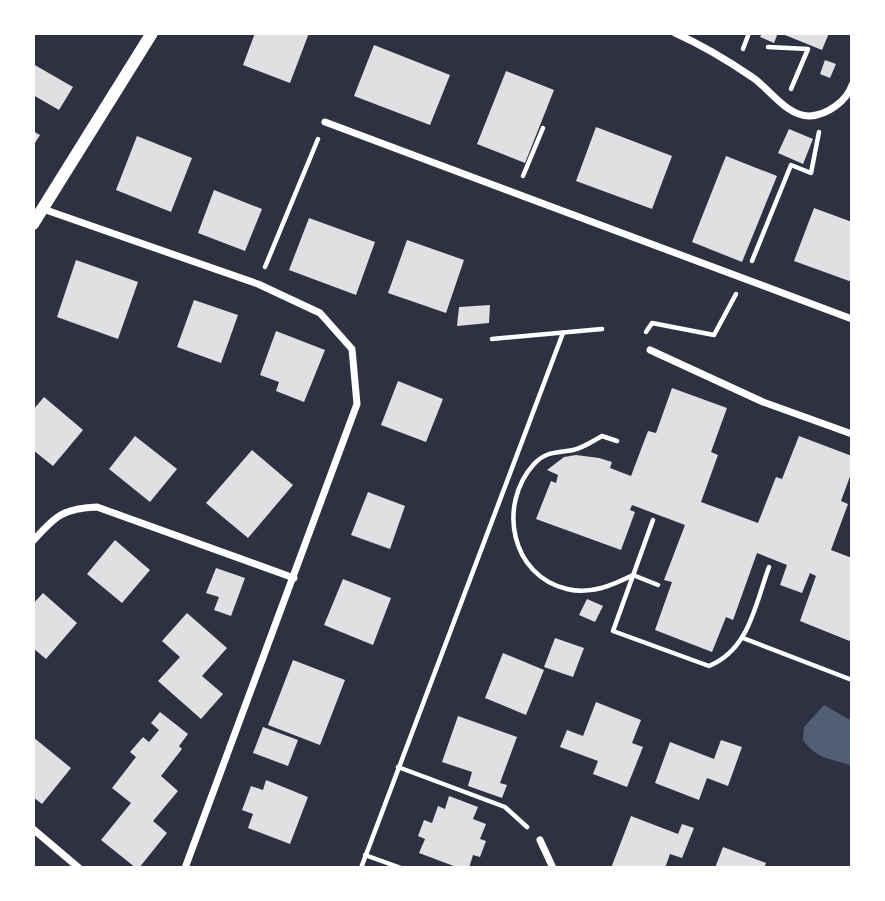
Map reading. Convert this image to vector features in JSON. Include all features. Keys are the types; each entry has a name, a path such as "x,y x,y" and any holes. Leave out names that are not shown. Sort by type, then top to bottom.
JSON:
{"street":[{"path":"33,224 152,33"},
{"path":"675,33 701,45 754,78 790,109 809,116 831,109 849,94 852,85"},
{"path":"325,122 852,319"},
{"path":"43,209 258,284 320,313 352,349 357,404 185,868"},
{"path":"650,350 763,402 852,434"},
{"path":"33,541 52,519 74,508 97,507 294,578"},
{"path":"33,830 79,868"},
{"path":"540,840 554,868"}],"path":[{"path":"741,54 749,33"},
{"path":"768,47 808,49 790,93"},
{"path":"645,334 652,323 714,335 745,279 791,165 811,173 822,112"},
{"path":"258,284 325,122"},
{"path":"516,193 543,128"},
{"path":"492,339 602,329"},
{"path":"360,868 563,333"},
{"path":"617,441 602,436 575,450 552,451 534,464 521,487 513,512 514,539 525,561 543,579 566,589 585,591 608,587 633,575 658,585"},
{"path":"653,520 613,631 709,666 727,659 743,638 769,567"},
{"path":"743,638 852,680"},
{"path":"398,767 505,807 540,840"},
{"path":"365,855 401,868"}],"water":[{"path":"824,705 852,721 852,766 814,752 803,740 804,727"}],"building":[{"path":"255,33 309,33 290,83 243,65"},
{"path":"762,33 778,33 774,43 760,37"},
{"path":"780,33 829,33 822,50"},
{"path":"374,45 450,75 430,125 354,96"},
{"path":"825,60 836,64 830,78 820,74"},
{"path":"33,64 73,87 59,110 33,95"},
{"path":"506,71 554,90 525,163 477,144"},
{"path":"596,127 672,156 652,209 576,181"},
{"path":"789,129 813,139 803,164 778,153"},
{"path":"33,131 40,135 33,146"},
{"path":"137,136 192,158 171,212 116,190"},
{"path":"726,156 777,176 742,262 692,242"},
{"path":"214,190 262,209 245,251 198,233"},
{"path":"814,208 852,222 852,282 794,261"},
{"path":"309,218 375,242 356,295 289,270"},
{"path":"407,240 464,260 446,313 388,293"},
{"path":"76,260 138,282 118,339 57,317"},
{"path":"194,300 238,315 221,363 177,347"},
{"path":"490,305 489,323 457,326 459,307"},
{"path":"276,331 325,350 304,402 276,391 279,382 260,375"},
{"path":"398,381 443,399 426,442 381,425"},
{"path":"672,388 727,408 711,452 718,455 701,502 758,523 776,477 782,479 799,436 852,456 852,471 841,501 848,504 831,550 852,558 852,642 800,621 816,576 810,573 802,593 780,585 787,565 757,553 733,620 726,617 712,652 655,630 672,582 664,580 685,525 632,505 630,510 635,512 621,550 536,519 551,481 556,483 558,475 547,470 564,457 576,455 599,458 612,462 610,468 631,476 648,431 656,433"},
{"path":"44,397 83,430 53,466 33,450 33,410"},
{"path":"135,436 177,469 150,502 109,469"},
{"path":"252,450 293,485 248,538 206,503"},
{"path":"368,492 405,506 390,549 351,535"},
{"path":"115,540 150,570 122,603 87,574"},
{"path":"216,568 245,578 231,616 214,610 219,597 206,593"},
{"path":"343,579 391,598 373,645 324,625"},
{"path":"43,593 77,623 46,659 33,648 33,604"},
{"path":"587,599 603,606 595,622 579,615"},
{"path":"187,613 227,648 202,676 223,694 201,719 158,681 180,657 162,641"},
{"path":"555,638 584,648 573,677 544,667"},
{"path":"503,653 544,670 526,715 485,698"},
{"path":"293,660 345,680 320,745 268,725"},
{"path":"596,702 641,720 632,743 643,747 627,787 593,774 598,761 560,747 567,730 583,736"},
{"path":"160,712 188,734 179,746 182,749 161,776 178,791 153,821 167,833 139,868 136,868 101,840 131,803 112,788 136,757 130,752 143,737 149,742 159,730 151,723"},
{"path":"458,716 517,737 500,783 507,785 502,798 468,786 472,772 442,762"},
{"path":"263,727 298,740 288,766 253,753"},
{"path":"33,737 71,768 42,804 33,797"},
{"path":"721,740 742,747 728,786 707,778 699,800 655,783 670,742 714,759"},
{"path":"266,780 308,797 290,844 248,828 253,814 242,810 251,786 263,790"},
{"path":"449,796 478,807 473,819 486,824 480,839 486,841 480,857 473,855 469,868 459,868 419,853 425,839 418,836 424,820 432,823 438,806 445,809"},
{"path":"631,816 678,834 682,824 694,828 682,858 670,854 665,868 611,868"},
{"path":"723,847 766,863 764,868 715,868"}]}
